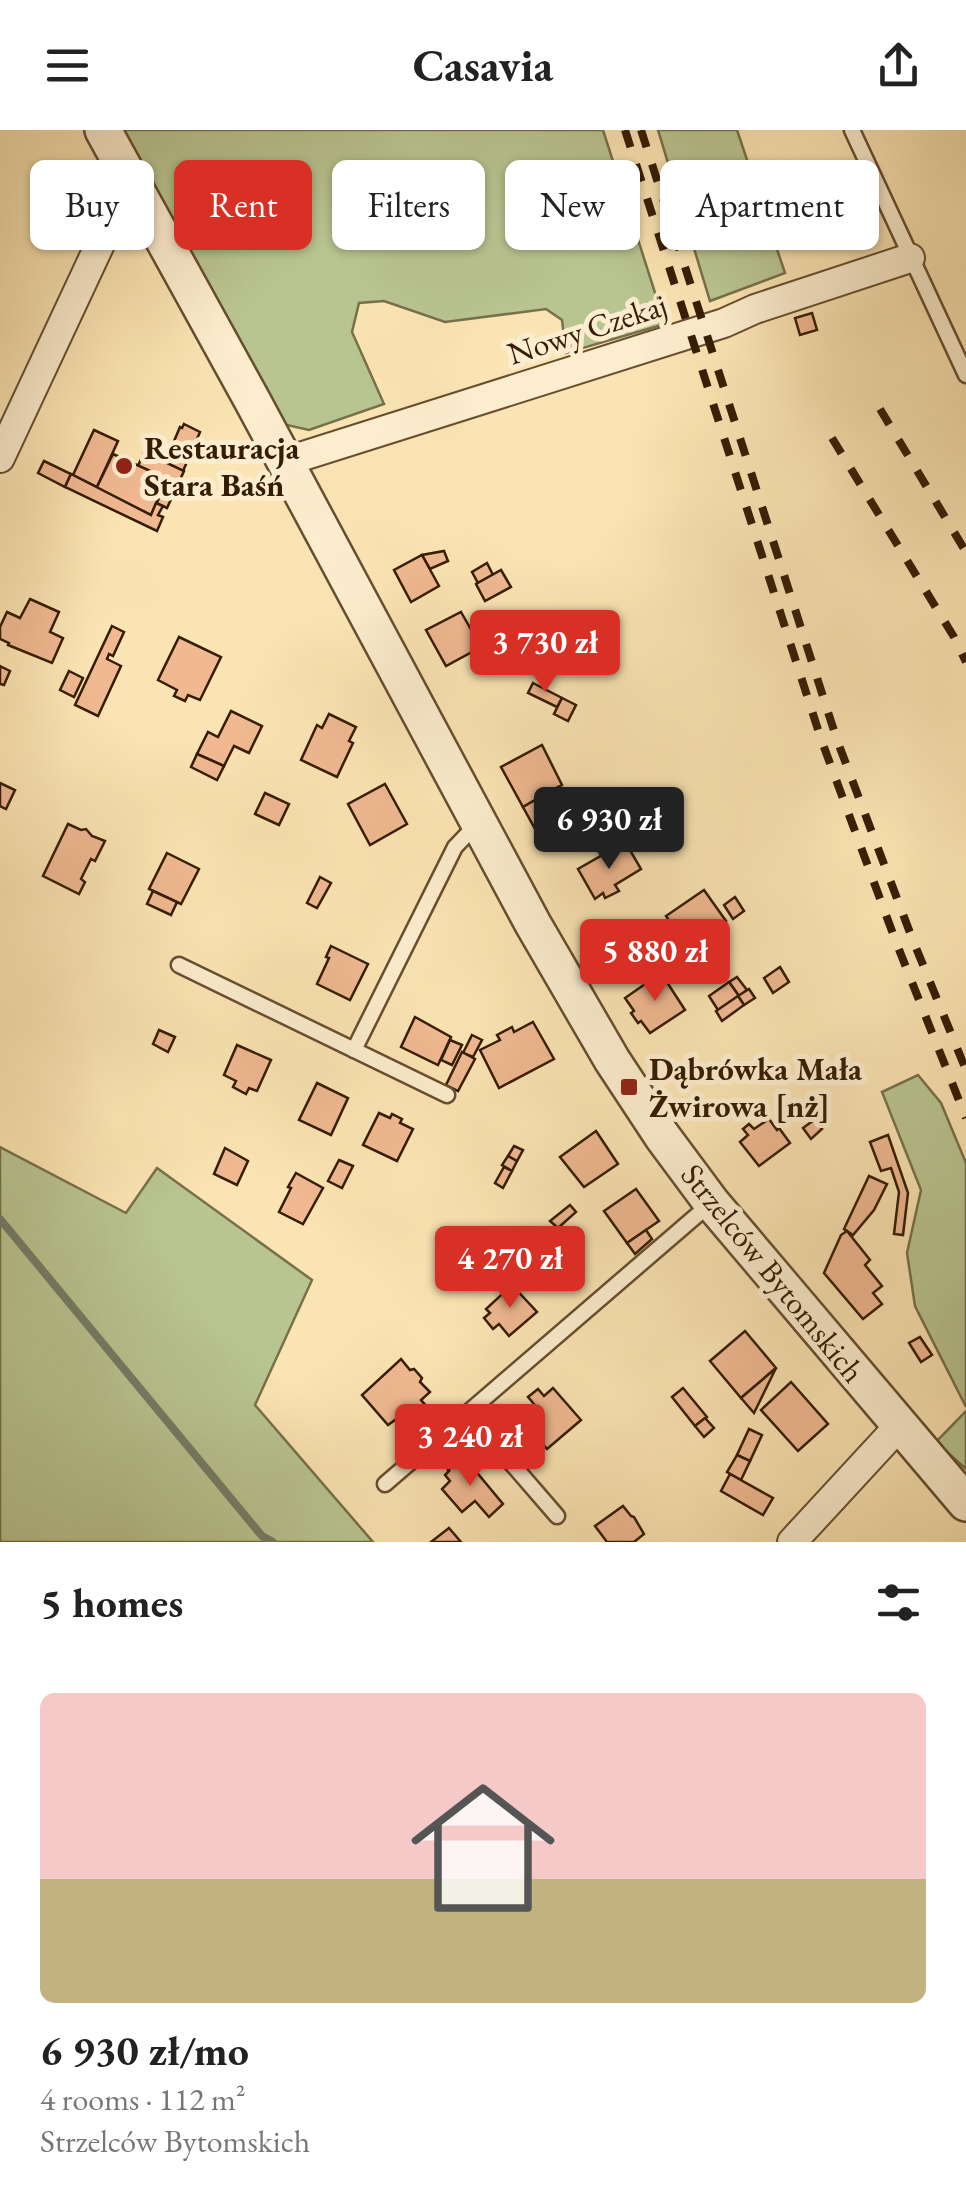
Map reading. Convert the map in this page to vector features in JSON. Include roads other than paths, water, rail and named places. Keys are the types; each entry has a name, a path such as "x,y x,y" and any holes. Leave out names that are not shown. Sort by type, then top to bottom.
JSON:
{"street":[{"name":"Strzelców Bytomskich","path":"103,130 119,160"},
{"name":"Strzelców Bytomskich","path":"154,223 478,822 629,1088 711,1202 966,1503"},
{"path":"0,458 97,250"},
{"name":"Nowy Czekaj","path":"284,462 724,323 910,258"},
{"path":"792,1542 899,1426"}],"lane":[{"path":"852,130 966,375"},
{"path":"354,1050 456,848 478,822"},
{"path":"179,965 447,1095"},
{"path":"385,1484 711,1202"},
{"path":"468,1413 557,1516"}],"waterway":[{"path":"0,1219 262,1536 273,1542"}],"railway":[{"path":"625,130 821,739 966,1118"},
{"path":"641,130 837,740 966,1070"},
{"path":"880,409 966,552"},
{"path":"832,438 966,662"}],"place":[{"name":"Restauracja Stara Baśń","path":"124,466"},
{"name":"Dąbrówka Mała Żwirowa [nż]","path":"629,1087"}]}
